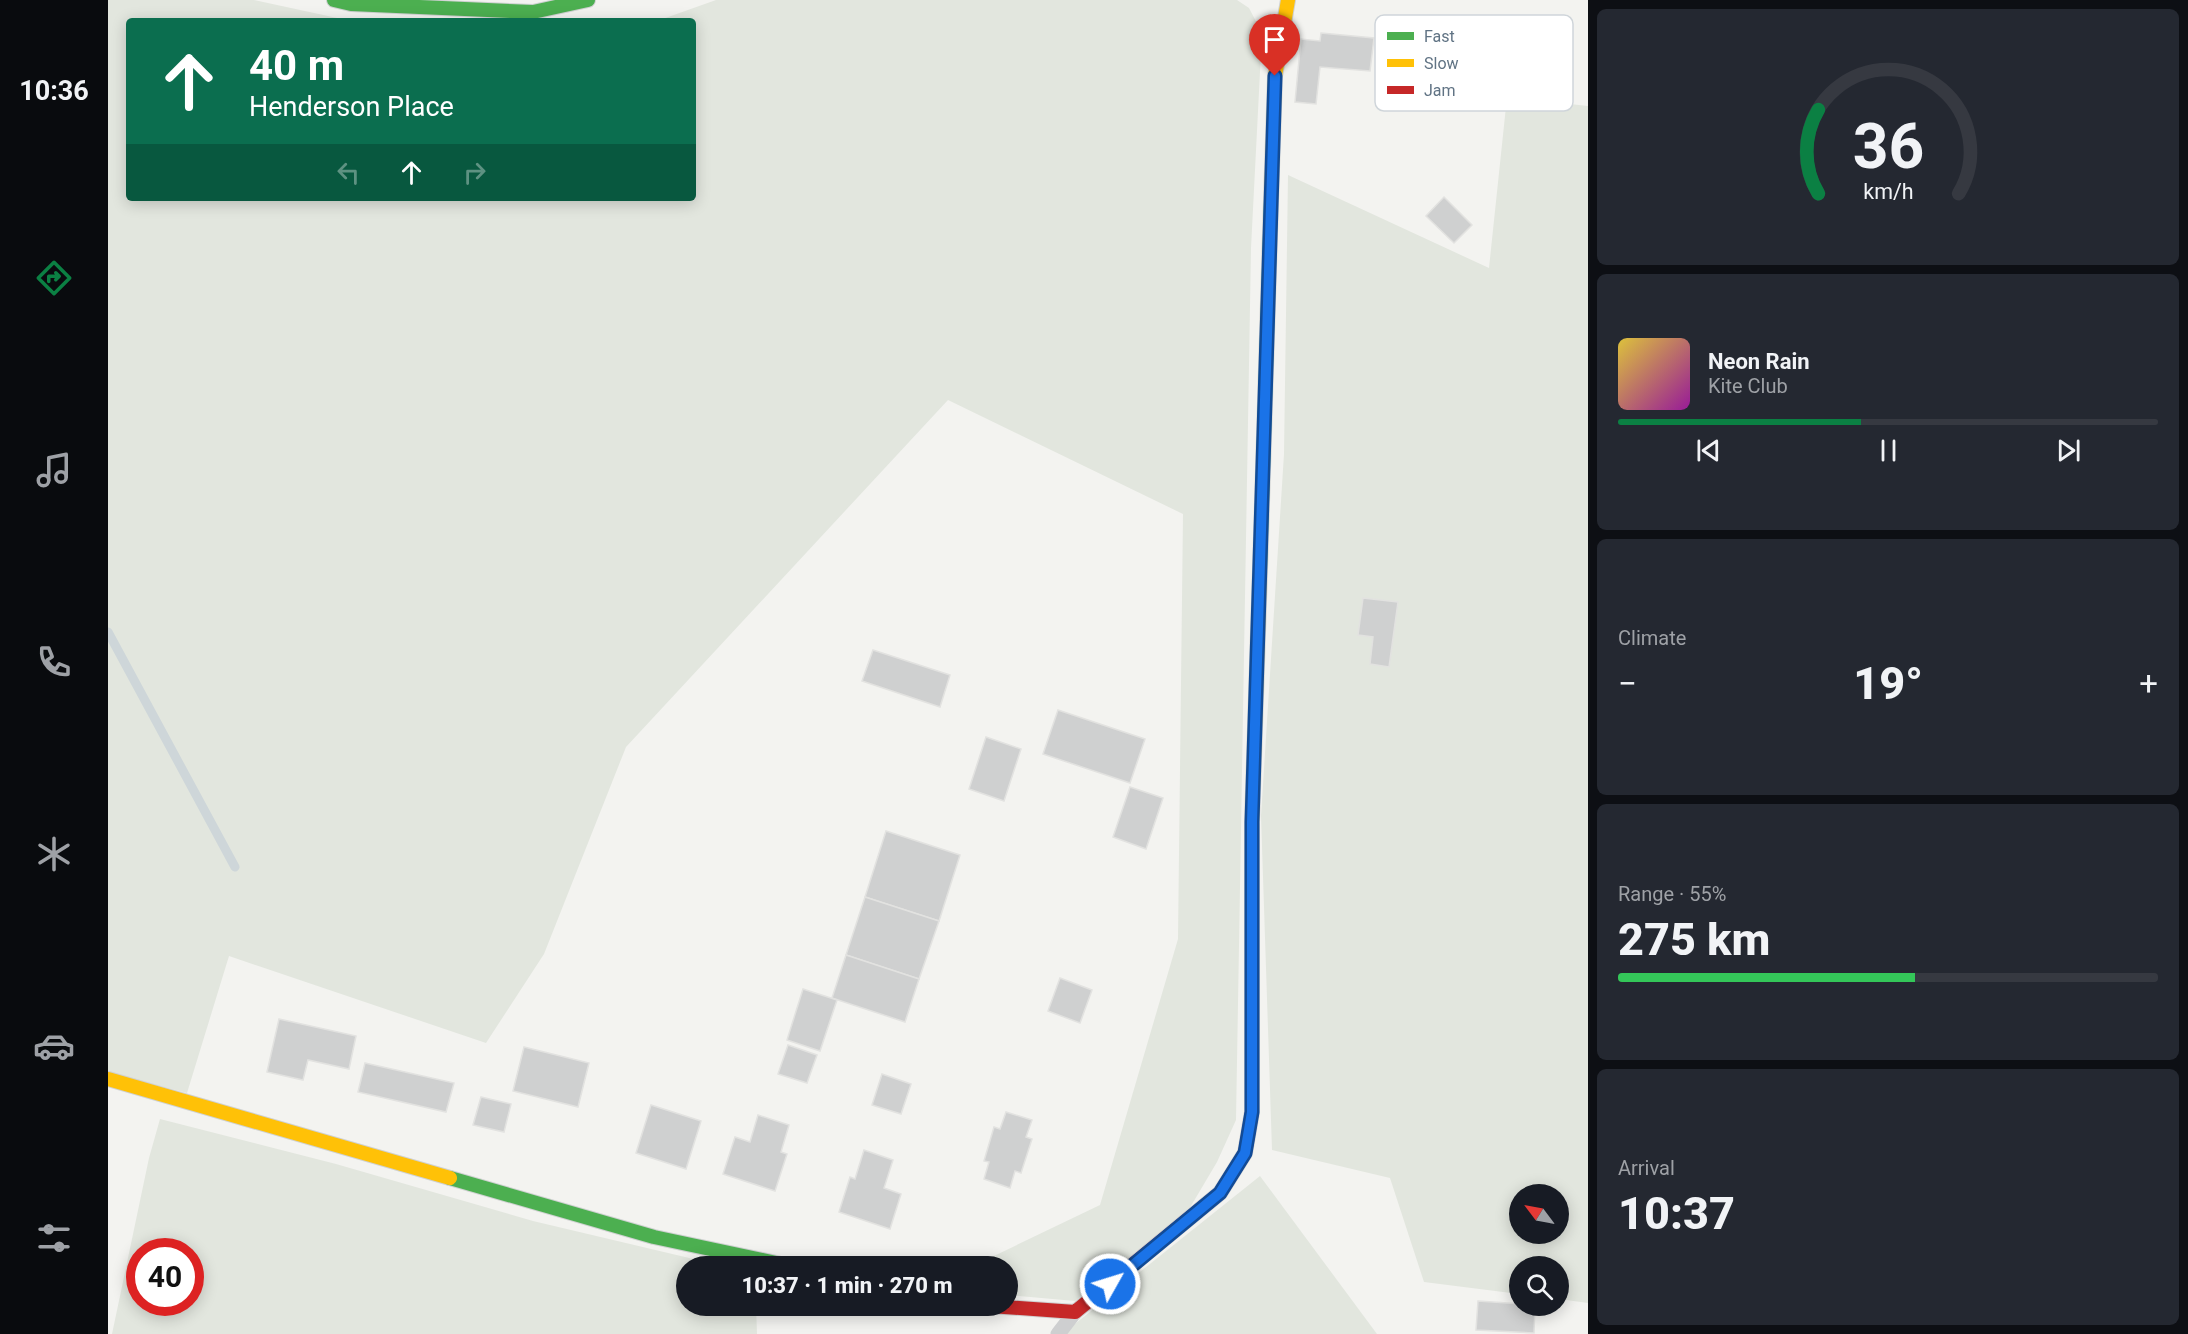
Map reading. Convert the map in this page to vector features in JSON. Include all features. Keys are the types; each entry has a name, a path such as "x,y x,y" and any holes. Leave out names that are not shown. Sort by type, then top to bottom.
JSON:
{"street":[{"path":"334,0 351,4 533,12 588,0"},
{"path":"1018,1308 1075,1312 1220,1193 1245,1153 1252,1112 1252,822 1274,88 1288,0"},
{"path":"108,1079 654,1237 743,1256"}],"lane":[{"path":"1058,1334 1075,1312"}],"shaded area":[{"path":"108,0 254,0 337,18 126,18 126,201 696,201 696,18 665,18 716,0 1237,0 1249,8 1262,33 1251,248 1236,1120 1217,1162 1188,1211 1075,1301 1018,1296 1018,1256 994,1256 1100,1205 1178,939 1183,514 948,400 626,747 544,954 486,1043 229,956 187,1093 108,1072"},
{"path":"1573,104 1588,106 1588,1303 1569,1300 1569,1256 1509,1256 1509,1293 1424,1282 1390,1178 1272,1150 1261,816 1284,454 1288,175 1489,268 1506,111 1573,111"},
{"path":"160,1119 336,1164 533,1221 681,1256 676,1256 676,1316 756,1316 757,1334 112,1334 126,1267 126,1316 204,1316 204,1238 132,1238 149,1158"},
{"path":"1260,1176 1377,1334 1066,1334 1071,1327"}],"building":[{"path":"1321,33 1374,38 1370,71 1320,67 1316,104 1295,102 1301,39 1320,41"},
{"path":"1444,197 1472,225 1454,243 1426,216"},
{"path":"1363,598 1398,602 1389,667 1370,664 1373,637 1358,635"},
{"path":"873,650 950,675 940,707 862,681"},
{"path":"1058,710 1145,739 1130,783 1043,754"},
{"path":"986,737 1021,749 1004,801 969,789"},
{"path":"1130,787 1163,798 1146,849 1113,837"},
{"path":"886,831 960,855 939,921 865,897"},
{"path":"865,897 939,921 919,979 846,955"},
{"path":"846,955 919,979 905,1022 832,998"},
{"path":"1060,978 1092,990 1080,1023 1048,1011"},
{"path":"803,989 837,1000 820,1051 787,1040"},
{"path":"279,1019 356,1036 349,1069 308,1060 303,1080 267,1072"},
{"path":"788,1045 817,1055 807,1083 778,1074"},
{"path":"524,1047 589,1063 578,1107 513,1091"},
{"path":"365,1063 454,1083 446,1112 358,1092"},
{"path":"882,1074 911,1084 901,1114 872,1105"},
{"path":"481,1097 511,1104 504,1132 473,1125"},
{"path":"651,1105 701,1121 686,1169 636,1153"},
{"path":"1006,1112 1032,1120 1026,1137 1032,1139 1021,1173 1015,1171 1010,1188 984,1179 989,1162 984,1161 994,1127 1000,1129"},
{"path":"758,1115 789,1125 781,1152 787,1154 775,1191 723,1174 735,1137 750,1142"},
{"path":"864,1150 893,1160 884,1188 901,1194 890,1229 839,1212 850,1177 855,1179"},
{"path":"1478,1301 1509,1303 1509,1316 1535,1316 1534,1333 1476,1330"}],"waterway":[{"path":"108,632 235,867"}],"traffic: fast":[{"path":"334,0 351,4 533,12 588,0"},
{"path":"1260,570 1271,200"},
{"path":"450,1178 654,1237 743,1256"}],"traffic: slow":[{"path":"1271,200 1275,76 1288,0"},
{"path":"1252,1071 1252,822 1260,570"},
{"path":"108,1079 450,1178"}],"traffic: jam":[{"path":"1018,1308 1075,1312 1220,1193 1245,1153 1252,1112 1252,1071"}],"route":[{"path":"1110,1284 1220,1193 1245,1153 1252,1112 1252,822 1275,76"}]}
